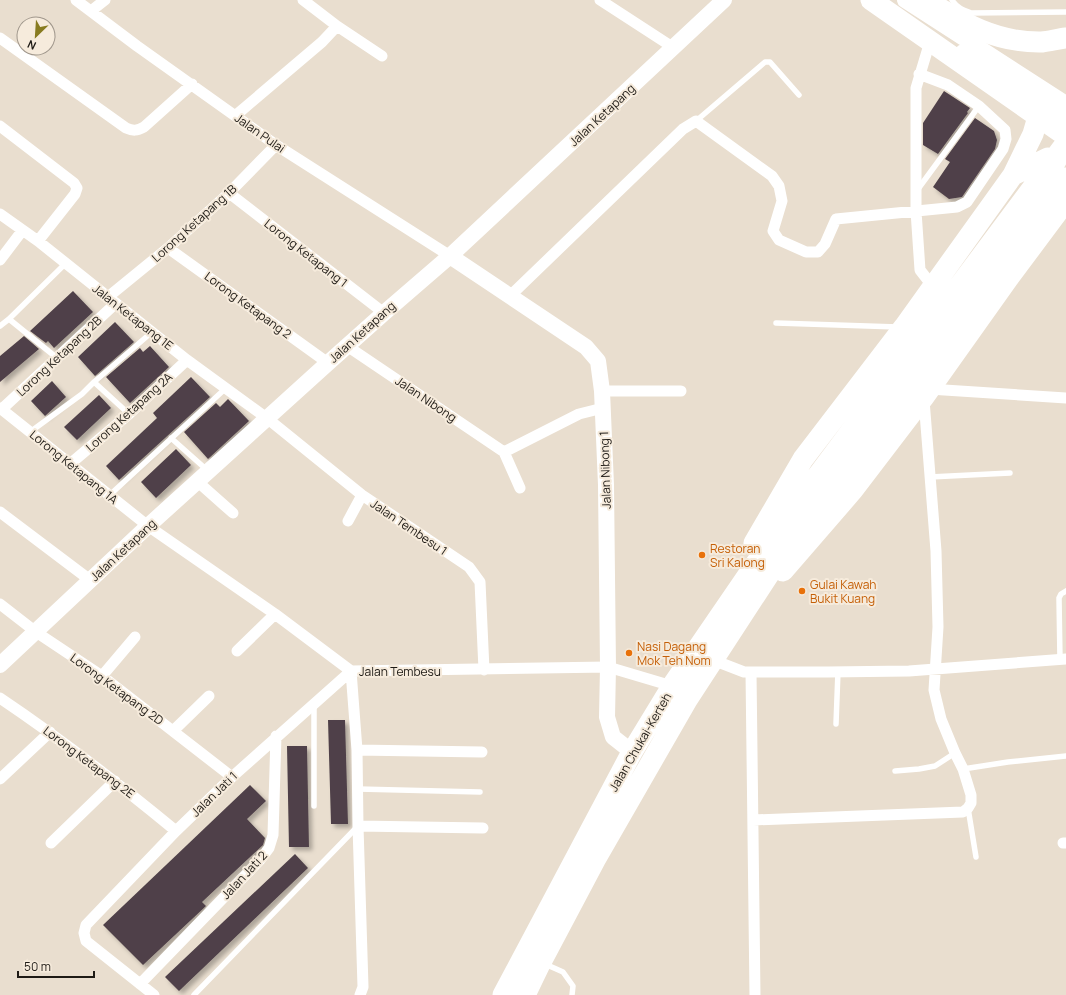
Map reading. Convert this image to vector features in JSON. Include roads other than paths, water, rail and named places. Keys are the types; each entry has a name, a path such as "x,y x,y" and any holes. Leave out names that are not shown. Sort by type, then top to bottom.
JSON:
{"highway":[{"path":"673,684 803,459 904,327 1013,175 1066,120 871,0"},
{"path":"926,0 966,24 1006,39 1042,42 1066,38"},
{"path":"1013,175 1033,134 1038,117 1025,94"},
{"name":"Jalan Chukai-Kerteh","path":"503,995 632,752 673,684 798,502 1066,143"},
{"path":"1013,175 1048,158 1054,160 1066,170"},
{"name":"Jalan Chukai-Kerteh","path":"525,995 598,853 687,700 735,625 790,542 856,457 930,354 1066,178"},
{"path":"735,625 811,540 853,490 927,393 1065,201"}],"street":[{"name":"Jalan Pulai","path":"76,0 137,46 276,145 450,256"},
{"path":"91,11 105,0"},
{"path":"303,0 337,26 382,56"},
{"path":"600,0 674,48"},
{"name":"Jalan Ketapang","path":"0,665 203,476 384,313 450,256 724,0"},
{"path":"887,0 1025,94 1066,120"},
{"path":"905,0 1066,120"},
{"path":"235,116 322,42 337,26"},
{"path":"934,32 919,74 916,88 916,211 920,270 927,279 936,282"},
{"path":"0,38 126,128 132,130 138,130 144,127 192,84"},
{"path":"510,296 683,129 696,121 772,176 779,186 782,201 773,231 779,240 806,252 818,252 825,244 836,219 957,207 967,202 1003,149 1006,138 1005,130 979,106 948,85 919,74"},
{"path":"0,126 74,183 77,188 76,194 38,241"},
{"name":"Lorong Ketapang 1B","path":"112,300 229,193 276,145"},
{"name":"Lorong Ketapang 1","path":"229,193 384,313"},
{"name":"Jalan Ketapang 1E","path":"0,214 38,241 187,360 268,419"},
{"path":"0,260 22,231"},
{"name":"Lorong Ketapang 2","path":"168,248 328,363"},
{"name":"Jalan Nibong 1","path":"450,256 586,347 598,361 602,391 606,485 608,668 607,717 613,737 632,752"},
{"name":"Lorong Ketapang 2B","path":"1,409 57,358 112,300"},
{"name":"Jalan Nibong","path":"348,346 504,452"},
{"name":"Lorong Ketapang 2A","path":"70,464 129,414 187,360"},
{"path":"602,391 681,391"},
{"path":"753,820 963,812 968,808 971,803 971,795 963,769 941,719 934,690 938,627 936,550 930,477 927,393 1066,398"},
{"path":"520,488 504,452 579,414 603,408"},
{"name":"Lorong Ketapang 1A","path":"1,409 148,526"},
{"name":"Jalan Tembesu 1","path":"268,419 362,495 469,567 480,582 484,670"},
{"path":"203,476 233,513"},
{"path":"348,521 362,495"},
{"path":"0,512 90,580"},
{"name":"Jalan Tembesu","path":"148,526 275,614 351,671 608,668 673,684"},
{"name":"Lorong Ketapang 2D","path":"0,604 36,632 102,676 232,777"},
{"path":"237,651 275,614"},
{"path":"102,676 135,637"},
{"path":"713,660 744,672 838,672 909,671 1063,660"},
{"path":"351,671 357,750 363,987 360,995"},
{"name":"Jalan Jati 1","path":"140,984 86,941 84,933 86,925 176,831 232,777 276,736 351,671"},
{"path":"752,672 755,995"},
{"path":"173,731 209,696"},
{"name":"Lorong Ketapang 2E","path":"0,698 50,732 115,781 176,831"},
{"path":"0,779 50,732"},
{"name":"Jalan Jati 2","path":"140,984 260,860 269,848 273,835 276,736"},
{"path":"357,750 482,752"},
{"path":"51,843 115,781"},
{"path":"358,826 483,828"},
{"path":"140,984 154,995"}],"lane":[{"path":"952,0 955,5 971,13 1066,12"},
{"path":"696,121 765,62 770,62 799,95"},
{"path":"916,191 979,106"},
{"path":"0,326 66,263"},
{"path":"9,319 57,358"},
{"path":"776,323 904,327"},
{"path":"30,432 82,394 152,332"},
{"path":"94,382 129,414"},
{"path":"113,492 226,388"},
{"path":"172,438 203,476"},
{"path":"930,477 1010,473"},
{"path":"1063,660 1059,598 1061,594 1066,591"},
{"path":"836,724 838,672"},
{"path":"314,704 314,806"},
{"path":"896,771 935,766 955,753"},
{"path":"963,769 1008,762 1066,756"},
{"path":"358,789 480,792"},
{"path":"968,808 976,856"},
{"path":"194,995 358,826"},
{"path":"541,962 563,972 573,986 572,995"}],"place":[{"name":"Restoran Sri Kalong","path":"702,555"},
{"name":"Gulai Kawah Bukit Kuang","path":"802,591"},
{"name":"Nasi Dagang Mok Teh Nom","path":"629,653"}]}
